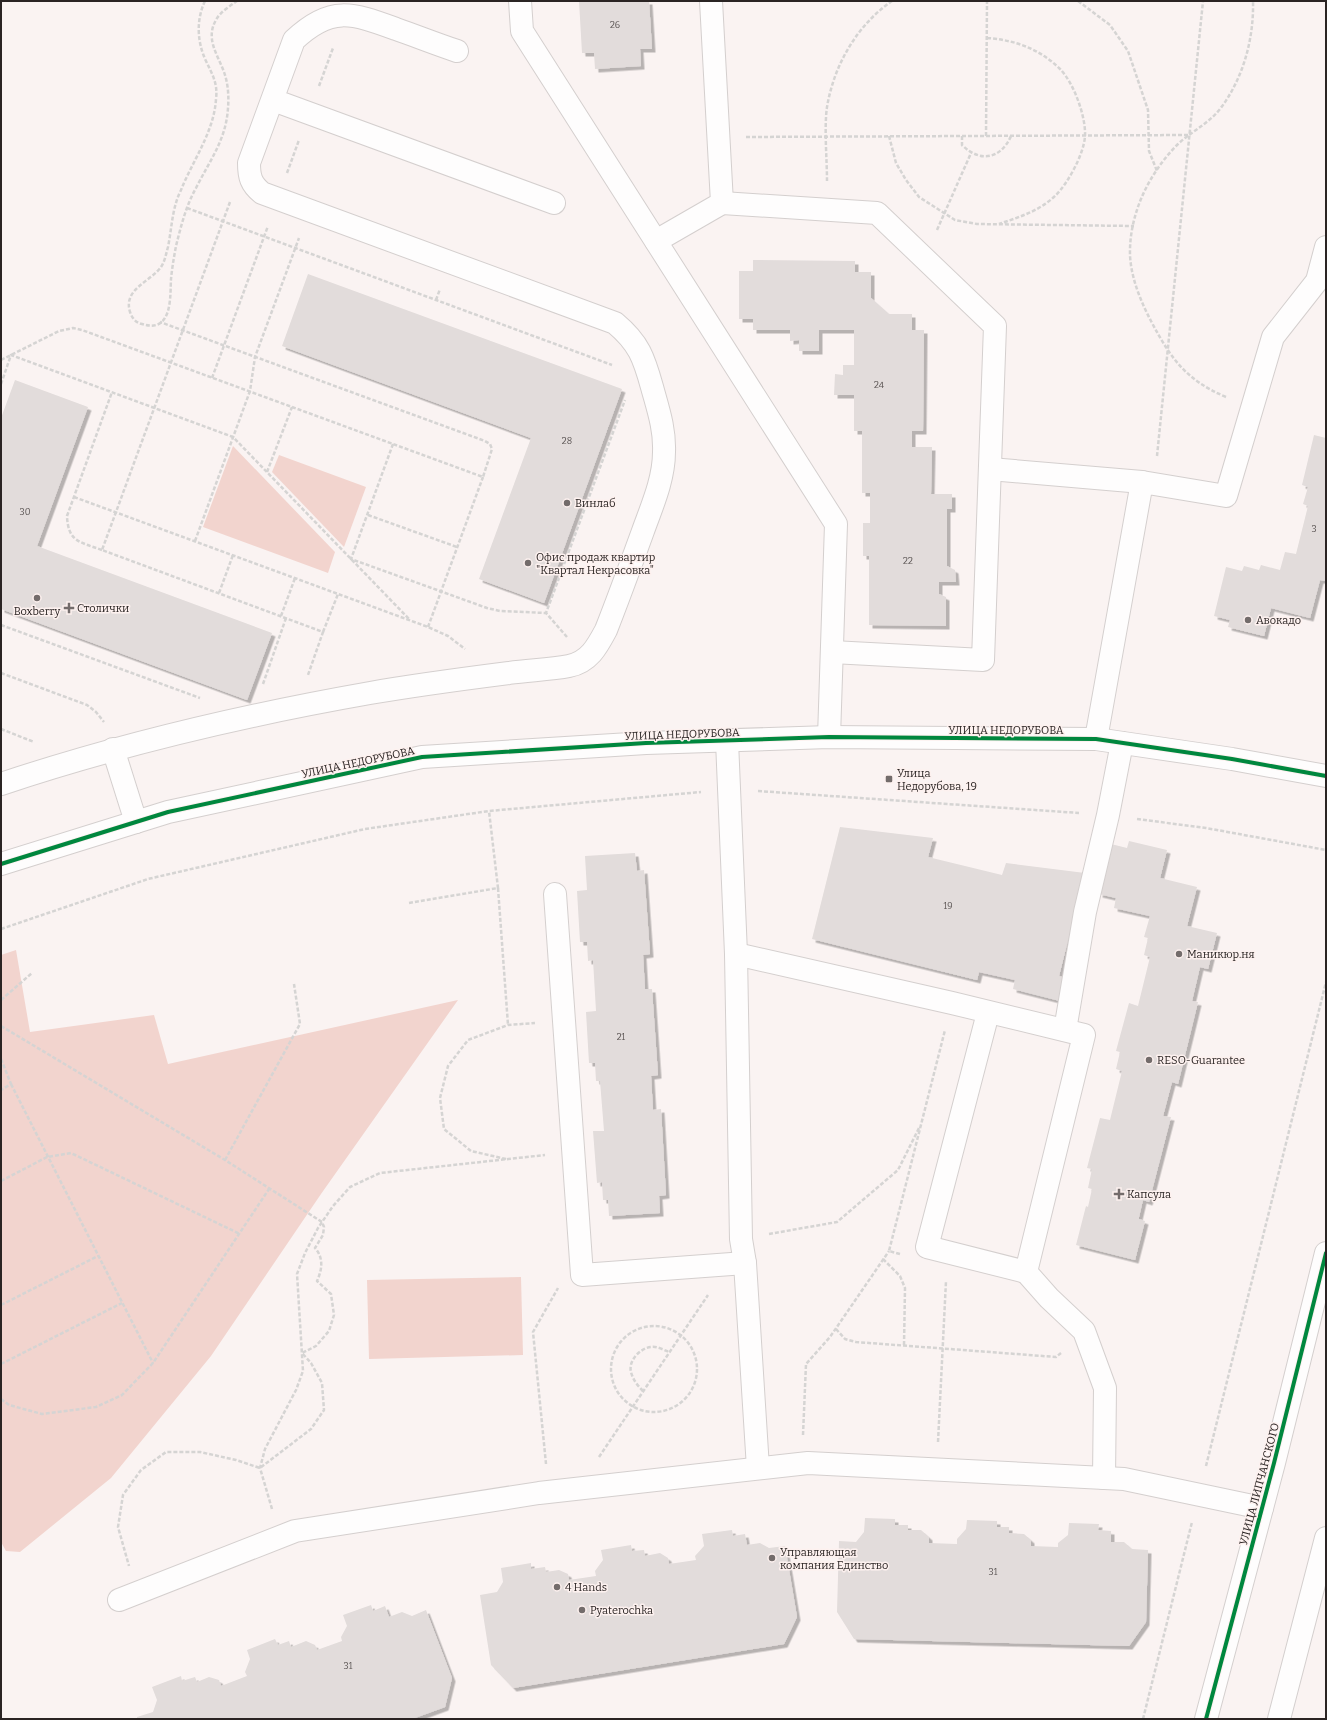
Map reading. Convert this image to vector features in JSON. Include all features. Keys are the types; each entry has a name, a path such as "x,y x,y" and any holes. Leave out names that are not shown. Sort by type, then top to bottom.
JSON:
{"street":[{"path":"520,1 522,31 836,524 829,737"},
{"path":"711,1 722,203"},
{"path":"1,784 113,749 250,717 370,693 491,675 570,666 585,660 596,650 606,630 655,499 662,472 664,453 663,426 642,376 646,363 639,348 628,333 615,323 262,193 254,187 249,175 249,163 294,40 307,28 331,16 360,16 456,51"},
{"path":"272,100 554,203"},
{"path":"656,240 722,203 877,213 996,326 983,660 832,652"},
{"path":"990,469 1148,483 1226,496 1273,338 1317,281 1326,247"},
{"path":"1096,739 1148,483"},
{"name":"УЛИЦА НЕДОРУБОВА","path":"1,864 168,812 422,757 646,743 829,737 1096,739 1232,759 1326,776"},
{"path":"727,741 736,954 741,1239 737,1263 758,1468"},
{"path":"1065,1030 1085,912 1108,815 1122,743"},
{"path":"113,749 136,822"},
{"path":"555,894 582,1275 737,1263"},
{"path":"736,954 952,1003 988,1013 1084,1035 1026,1272"},
{"path":"988,1013 927,1247 1026,1272 1049,1298 1084,1331 1105,1388 1104,1478"},
{"name":"УЛИЦА ЛИПЧАНСКОГО","path":"1206,1719 1262,1508 1326,1253"},
{"path":"128,1596 295,1531 577,1488 802,1464 1104,1478 1124,1480 1262,1508"},
{"path":"1279,1719 1326,1538"}],"path":[{"path":"205,1 199,18 199,32 201,48 214,75 216,88 214,109 205,140 176,204 165,258 161,267 153,276 139,285 130,299 129,308 134,320 140,324 149,326 160,322 168,313 171,303 172,268 187,208 195,188 221,142 227,121 229,94 226,79 213,50 211,35 216,20 226,9 237,1"},
{"path":"827,210 827,108 840,66 849,45 876,12 892,1"},
{"path":"986,136 987,1"},
{"path":"1078,1 1110,25 1128,50 1148,110 1149,151 1157,171"},
{"path":"1148,483 1168,349 1203,1"},
{"path":"1252,408 1206,388 1183,370 1168,349 1144,306 1137,286 1130,257 1131,235 1139,206 1149,182 1174,149 1190,135 1210,121 1220,108 1234,84 1248,51 1253,26 1253,1"},
{"path":"987,38 1007,40 1022,44 1042,55 1060,70 1074,89 1085,136 1083,148 1073,170 1056,195 1034,212 997,225"},
{"path":"718,137 1190,135"},
{"path":"889,136 896,163 906,180 919,197 955,220 978,224 997,225 1134,226"},
{"path":"962,136 962,145 971,154 994,155 1006,147 1011,136"},
{"path":"925,258 971,154"},
{"path":"102,550 223,222 236,191 249,175"},
{"path":"187,208 642,376 546,613"},
{"path":"195,541 250,391 255,357 309,210"},
{"path":"160,322 490,444 492,450 483,477 428,627"},
{"path":"1,360 59,330 73,328 171,362 483,477"},
{"path":"1,384 11,355"},
{"path":"11,355 233,436 410,620"},
{"path":"112,392 67,516 67,529 72,536 80,543 323,632"},
{"path":"267,472 292,407"},
{"path":"351,559 393,444"},
{"path":"74,497 428,627 448,636 459,644 491,675"},
{"path":"368,514 457,547"},
{"path":"219,593 233,555"},
{"path":"351,559 441,592 500,611 546,613 585,660"},
{"path":"280,616 294,578"},
{"path":"296,707 338,594"},
{"path":"250,717 286,618"},
{"path":"1,625 206,700"},
{"path":"1,673 87,705 103,720 113,749"},
{"path":"1,929 148,879 366,829 489,811 729,789 1108,815 1206,828 1326,850"},
{"path":"489,811 498,888 508,1025"},
{"path":"409,903 498,888"},
{"path":"1,1000 32,973"},
{"path":"1143,1719 1326,982"},
{"path":"225,1160 300,1024 294,984"},
{"path":"508,1159 471,1151 444,1129 440,1098 448,1066 468,1040 508,1025 564,1021"},
{"path":"1,1026 225,1160 322,1222 324,1226 323,1235 315,1248 319,1253 322,1270 317,1281 331,1294 334,1315 329,1331 316,1346 302,1353"},
{"path":"1,1059 11,1084 47,1157 153,1364"},
{"path":"1,1090 11,1084"},
{"path":"741,1239 837,1222 898,1170 922,1123 958,1126"},
{"path":"280,1536 260,1468 265,1449 296,1390 303,1371 297,1274 304,1253 322,1222 350,1187 380,1173 574,1152"},
{"path":"1,1181 47,1157 71,1153 240,1234"},
{"path":"1,1399 9,1405 42,1414 96,1407 122,1395 153,1364 269,1188"},
{"path":"802,1464 806,1364 836,1329 889,1251"},
{"path":"937,1470 941,1348 949,1253"},
{"path":"1,1305 98,1256"},
{"path":"883,1259 900,1276 905,1288 904,1346"},
{"path":"577,1488 669,1352 737,1263"},
{"path":"549,1492 533,1332 559,1287"},
{"path":"1,1364 122,1303"},
{"path":"649,1326 660,1327 682,1335 695,1353 697,1365 696,1375 688,1395 681,1403 672,1409 659,1413 645,1412 632,1407 618,1394 614,1386 612,1368 614,1356 618,1346 627,1336 638,1329 649,1326"},
{"path":"836,1329 845,1339 856,1342 1056,1357 1084,1331"},
{"path":"643,1391 635,1381 631,1371 633,1361 640,1351 650,1347 669,1352"},
{"path":"260,1468 311,1430 324,1410 322,1383 311,1363 302,1353"},
{"path":"128,1596 118,1527 123,1495 141,1470 166,1452 200,1452 236,1460 260,1468"}],"shaded area":[{"path":"233,446 335,552 328,573 203,527"},
{"path":"279,455 366,487 344,547 272,472"},
{"path":"16,950 30,1032 154,1015 168,1064 458,1000 321,1194 211,1356 111,1478 20,1552 6,1551 1,1542 1,955"},
{"path":"521,1277 523,1355 369,1359 367,1280"}],"building":[{"path":"579,1 649,1 652,49 640,49 641,66 595,69 594,53 582,53"},
{"path":"753,260 855,261 855,272 871,272 871,298 889,314 912,314 912,330 924,330 923,431 912,431 912,447 932,447 931,494 952,494 952,509 947,509 947,566 955,570 956,582 939,582 939,594 946,597 946,626 869,625 869,556 863,556 863,523 870,523 870,493 862,493 862,431 854,431 854,395 834,395 835,374 843,375 843,365 854,365 854,330 819,330 819,351 799,351 799,340 790,341 790,330 753,330 753,319 739,319 739,271 753,271"},
{"path":"308,274 622,389 544,603 479,579 531,438 282,346"},
{"path":"15,380 88,407 37,546 272,633 247,700 1,609 1,418"},
{"path":"1314,435 1326,438 1326,581 1320,580 1310,618 1271,608 1264,636 1228,627 1230,620 1214,616 1226,567 1242,571 1244,566 1259,570 1261,565 1280,570 1285,552 1296,554 1308,506 1303,504 1308,487 1302,485"},
{"path":"840,827 933,838 928,857 1002,875 1006,863 1085,873 1059,976 1066,978 1060,1001 1013,989 1015,980 979,972 977,980 812,939"},
{"path":"1129,841 1167,850 1160,878 1197,887 1187,926 1217,933 1208,969 1200,967 1192,1001 1198,1002 1178,1084 1172,1082 1163,1116 1171,1117 1149,1202 1143,1200 1139,1219 1145,1221 1135,1260 1076,1245 1092,1189 1088,1188 1092,1169 1087,1168 1100,1118 1110,1120 1122,1071 1116,1069 1120,1052 1116,1051 1129,1003 1138,1006 1150,957 1144,955 1148,938 1144,937 1150,916 1114,908 1116,898 1099,894 1111,844 1127,848"},
{"path":"635,853 637,871 644,870 650,954 643,955 645,989 652,989 658,1075 651,1076 653,1110 661,1109 666,1195 659,1196 660,1213 609,1216 608,1200 603,1200 602,1182 597,1183 593,1131 604,1131 600,1081 596,1081 595,1063 589,1063 586,1012 596,1011 593,960 588,961 587,942 580,942 577,891 587,890 585,856"},
{"path":"865,1518 895,1519 895,1525 908,1525 908,1530 921,1530 929,1537 929,1543 957,1544 957,1539 966,1529 967,1520 997,1521 997,1527 1009,1527 1009,1533 1024,1534 1031,1540 1031,1546 1058,1547 1058,1543 1068,1535 1069,1523 1099,1524 1098,1530 1111,1531 1111,1542 1124,1542 1132,1549 1148,1550 1146,1622 1129,1646 854,1639 837,1612 839,1541 856,1542 864,1532"},
{"path":"732,1530 733,1536 745,1534 747,1545 760,1543 769,1548 785,1546 797,1617 784,1644 513,1688 491,1665 480,1595 497,1592 503,1582 501,1568 531,1563 531,1569 545,1567 546,1572 559,1570 568,1574 569,1580 596,1576 595,1571 603,1560 601,1550 631,1545 632,1551 644,1550 645,1556 660,1553 668,1558 669,1564 696,1560 695,1556 704,1546 702,1534"},
{"path":"371,1605 373,1611 385,1606 389,1617 402,1612 412,1616 426,1610 452,1678 445,1707 412,1719 137,1719 137,1717 153,1712 157,1700 152,1687 181,1676 182,1681 195,1677 197,1682 209,1677 219,1680 221,1686 247,1676 245,1672 250,1659 247,1650 275,1639 278,1645 289,1641 291,1647 306,1641 315,1645 317,1650 342,1641 341,1637 347,1626 343,1615"}],"cycle path":[{"path":"1,864 168,812 422,757 646,743 829,737 1096,739 1232,759 1326,776"},
{"path":"1206,1719 1274,1463 1326,1253"}],"place":[{"name":"Винлаб","path":"567,503"},
{"name":"Офис продаж квартир \"Квартал Некрасовка\"","path":"528,563"},
{"name":"Boxberry","path":"37,598"},
{"name":"Столички","path":"69,608"},
{"name":"Авокадо","path":"1248,620"},
{"name":"Улица Недорубова, 19","path":"889,779"},
{"name":"Маникюр.ня","path":"1179,954"},
{"name":"RESO-Guarantee","path":"1149,1060"},
{"name":"Капсула","path":"1119,1194"},
{"name":"Управляющая компания Единство","path":"772,1558"},
{"name":"4 Hands","path":"557,1587"},
{"name":"Pyaterochka","path":"582,1610"}]}
